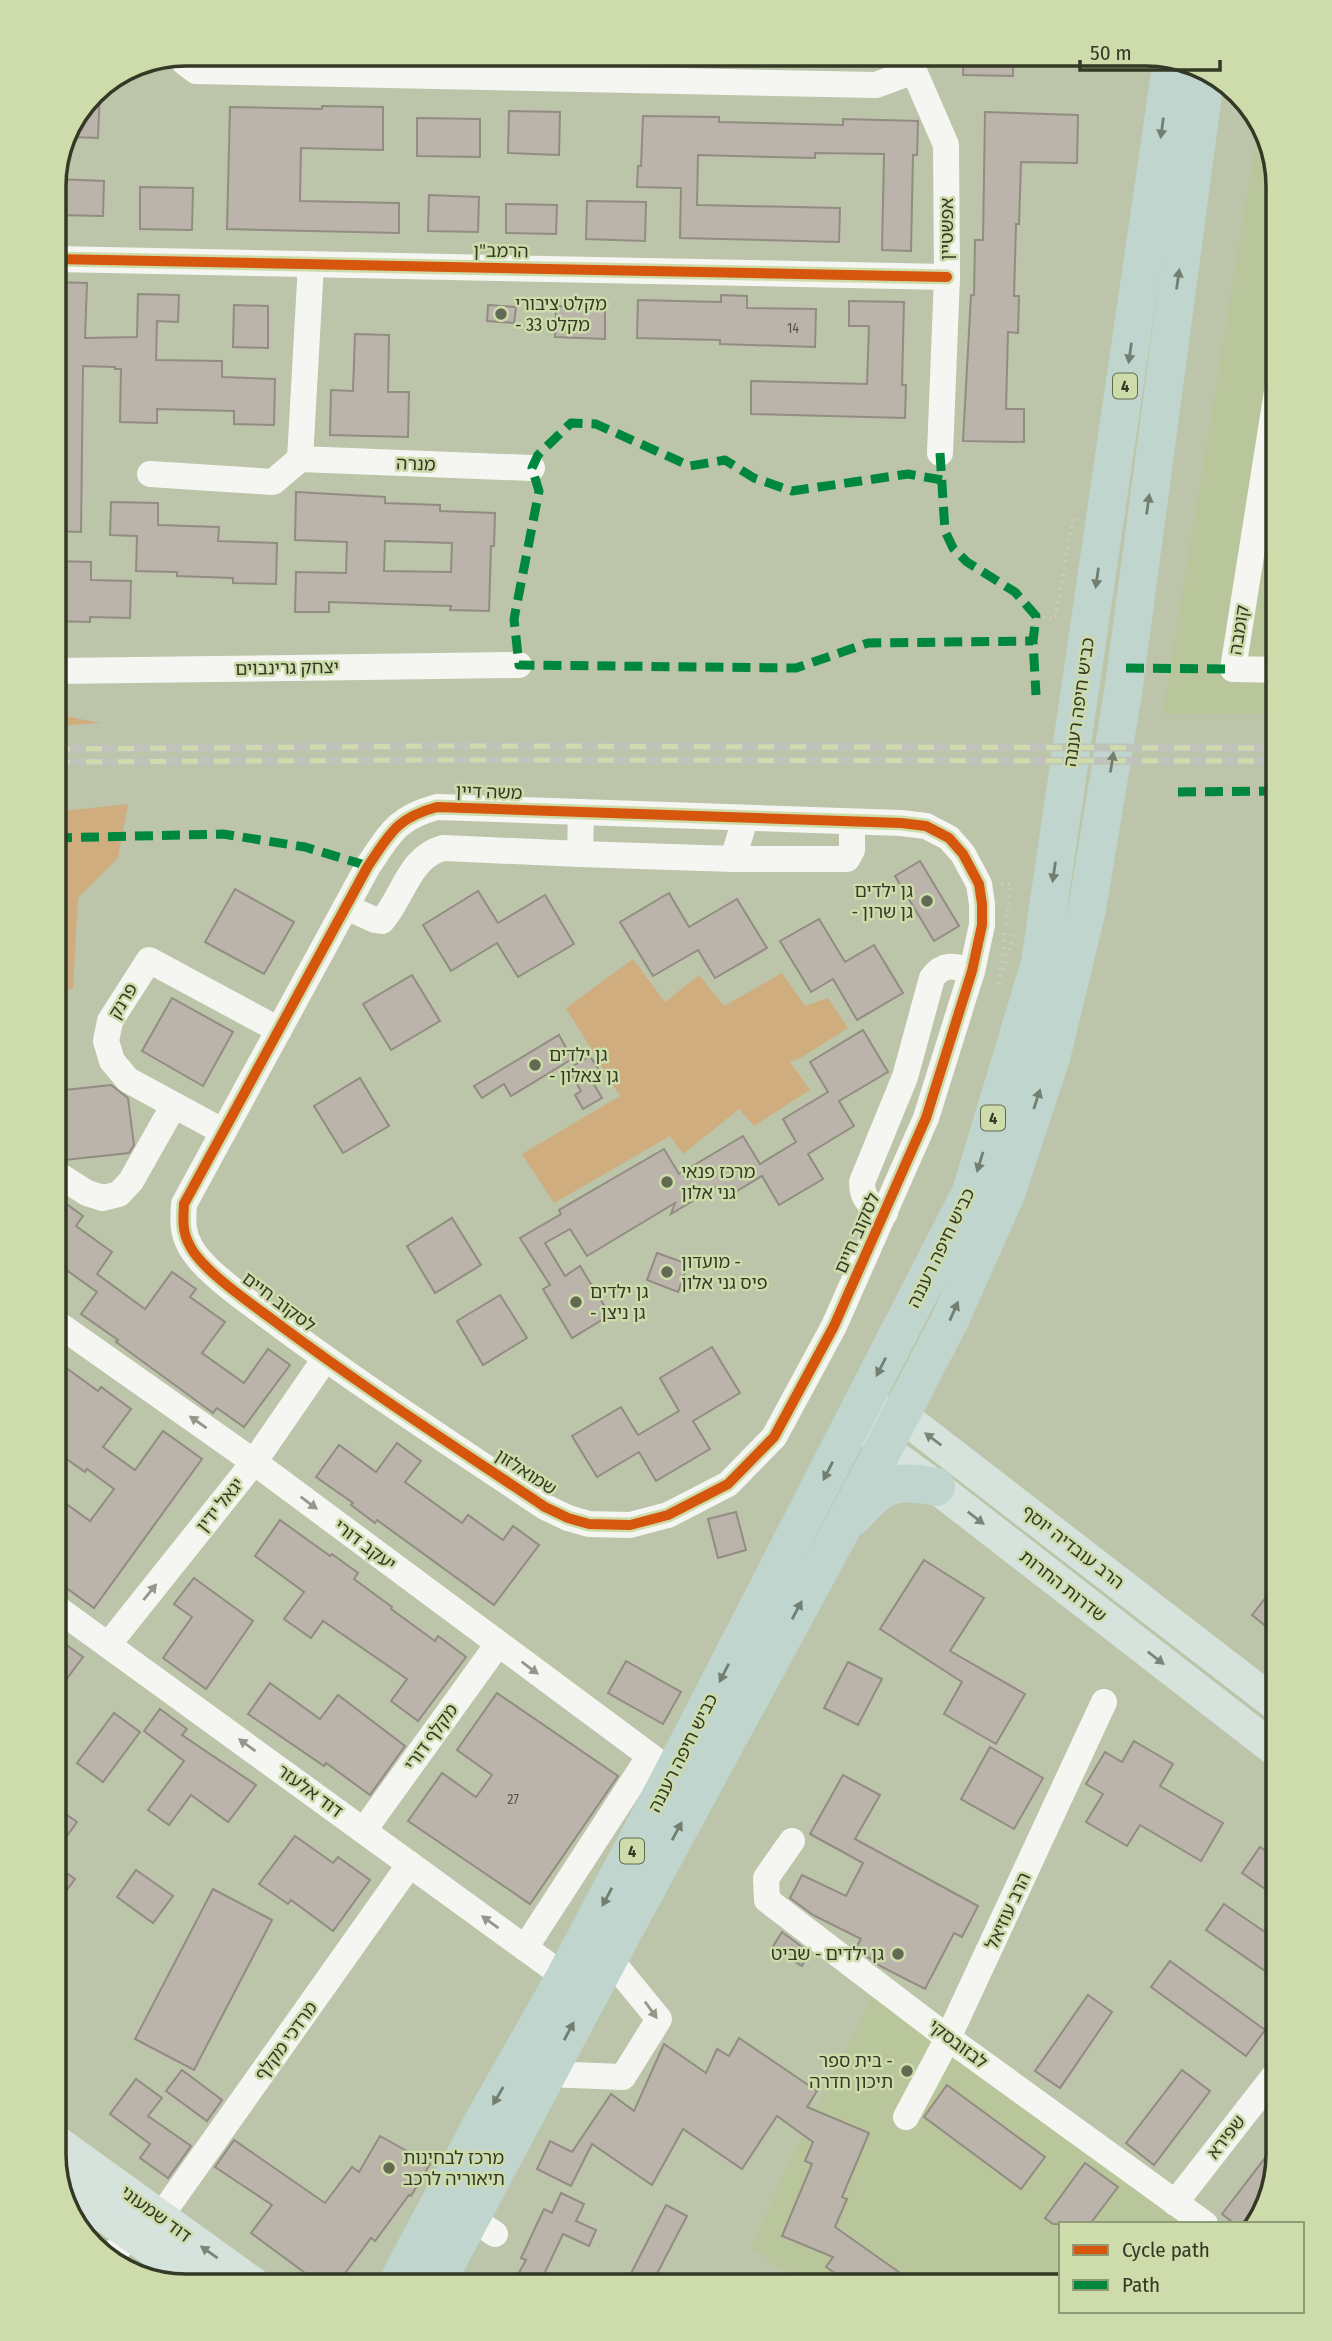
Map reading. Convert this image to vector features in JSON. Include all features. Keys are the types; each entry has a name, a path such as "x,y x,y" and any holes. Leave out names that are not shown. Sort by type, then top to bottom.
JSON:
{"highway":[{"name":"כביש חיפה רעננה","path":"409,2274 468,2220 485,2118 565,1977 661,1765 859,1410 971,1192 1040,962 1171,69"},
{"name":"כביש חיפה רעננה","path":"441,2274 840,1532 949,1322 1006,1194 1052,1054 1087,909 1119,718 1205,82"},
{"path":"840,1532 874,1494 890,1485 911,1482 936,1487"},
{"path":"383,2274 419,2212 468,2220"}],"main road":[{"path":"859,1410 901,1415"},
{"name":"שדרות החרות","path":"859,1410 882,1448 1266,1743"},
{"name":"הרב עובדיה יוסף","path":"901,1415 1266,1697"},
{"name":"דוד שמעוני","path":"66,2149 240,2274"},
{"name":"דוד שמעוני","path":"73,2194 128,2234 170,2273"}],"street":[{"path":"189,66 196,71 210,72 876,85 906,67"},
{"name":"אפשטיין","path":"914,67 946,145 947,278 940,453"},
{"name":"הרמב\"ן","path":"67,259 947,278"},
{"path":"150,474 273,482 300,459 311,264"},
{"name":"מנרה","path":"300,459 532,468"},
{"name":"קומבה","path":"1266,461 1233,669 1266,670"},
{"name":"יצחק גרינבוים","path":"67,671 520,665"},
{"name":"משה דיין","path":"212,1271 190,1247 182,1226 184,1205 368,866 390,833 416,813 437,807 926,826 949,838 963,854 979,884 982,925 972,971"},
{"path":"580,854 581,812"},
{"path":"733,859 742,829 741,818"},
{"path":"346,907 382,921 420,861 430,852 443,848 733,859 847,859 852,850 852,822"},
{"name":"פרנק","path":"222,1131 128,1080 112,1061 106,1041 110,1021 149,960 279,1030"},
{"path":"885,1213 869,1205 862,1193 862,1182 905,1077 932,978 939,970 951,965 972,971"},
{"name":"לסקוב חיים","path":"728,1484 774,1437 834,1326 926,1118 972,971"},
{"path":"66,1180 87,1193 103,1198 119,1194 131,1181 174,1105"},
{"name":"לסקוב חיים","path":"212,1271 240,1296 325,1359"},
{"name":"יעקב דורי","path":"66,1330 254,1462 661,1765"},
{"name":"שמואלזון","path":"325,1359 545,1507 568,1518 589,1524 630,1525 668,1515 728,1484"},
{"name":"יגאל ידין","path":"108,1645 254,1462 325,1359"},
{"name":"דוד אלעזר","path":"66,1615 565,1977"},
{"name":"מקלף דורי","path":"364,1830 498,1644"},
{"name":"הרב עוזיאל","path":"906,2117 948,2038 1104,1702"},
{"path":"525,1948 661,1765"},
{"name":"לבזובסקי","path":"792,1841 766,1878 767,1900 948,2038 1202,2222"},
{"name":"מרדכי מקלף","path":"160,2217 410,1864"},
{"path":"547,2074 623,2077 659,2019 609,1958"},
{"name":"שפירא","path":"1175,2203 1266,2085"},
{"path":"116,2251 128,2234"}],"path":[{"path":"979,884 1011,884 998,986 1017,922"}],"shaded area":[{"path":"1256,141 1266,186 1266,714 1163,714"},
{"path":"67,716 101,723 67,725"},
{"path":"128,804 118,858 78,898 73,989 67,989 67,811"},
{"path":"633,959 665,1002 699,975 724,1006 782,973 805,1006 828,998 848,1028 790,1062 810,1090 754,1126 739,1109 683,1154 670,1136 554,1203 522,1154 620,1096 566,1008"},
{"name":"בית ספר - תיכון חדרה","path":"874,1995 1187,2222 1059,2222 1059,2274 789,2274 751,2248 797,2146"}],"building":[{"path":"963,67 1013,67 1013,76 963,75"},
{"path":"99,104 98,138 77,137"},
{"path":"322,106 383,107 383,150 301,148 300,201 399,203 399,233 227,229 230,107 322,109"},
{"path":"509,111 560,112 559,155 508,153"},
{"path":"985,112 1078,115 1077,163 1021,162 1014,296 1019,296 1018,333 1008,332 1006,409 1024,409 1024,442 963,441 971,295 974,295 975,240 983,240"},
{"path":"643,116 719,117 719,122 843,125 843,119 918,121 917,155 913,155 911,251 882,250 884,154 815,153 815,158 698,155 697,205 840,208 839,242 680,238 681,188 637,187 638,166 641,166"},
{"path":"417,118 480,119 480,157 417,156"},
{"path":"67,179 104,181 103,216 67,215"},
{"path":"140,187 193,188 192,230 140,229"},
{"path":"429,195 479,197 478,232 428,231"},
{"path":"587,201 646,202 645,241 586,239"},
{"path":"506,204 557,205 556,234 506,233"},
{"path":"67,282 87,283 85,338 137,337 138,294 179,295 178,322 157,321 156,360 222,361 222,377 275,379 274,425 234,424 234,411 157,409 157,423 120,422 121,369 83,366 81,532 67,531"},
{"path":"721,295 747,296 747,308 816,309 815,347 720,344 720,340 637,338 638,300 721,302"},
{"path":"849,301 904,302 902,385 906,385 905,418 751,414 751,381 867,384 869,326 849,326"},
{"path":"234,305 268,306 268,348 233,347"},
{"name":"מקלט ציבורי - מקלט 33","path":"488,305 516,307 514,323 487,321"},
{"path":"556,306 605,308 605,339 555,337"},
{"path":"355,334 389,335 388,392 409,392 408,437 330,435 331,390 353,391"},
{"path":"296,492 385,497 385,503 440,505 440,511 495,513 489,611 450,610 451,606 329,602 329,612 295,612 296,572 346,573 347,542 295,540","holes":["385,541 452,543 451,572 384,571"]},
{"path":"111,502 158,503 158,525 219,527 218,541 277,543 276,584 233,583 233,578 136,571 137,536 110,535"},
{"path":"67,561 91,562 91,580 131,581 130,618 90,617 90,622 67,621"},
{"name":"גן ילדים - גן שרון","path":"920,861 959,926 934,941 895,876"},
{"path":"235,889 294,922 264,974 205,942"},
{"path":"478,891 498,923 545,895 574,944 518,977 497,943 451,971 423,925"},
{"path":"669,893 689,927 737,899 767,948 715,978 698,950 653,976 620,922"},
{"path":"819,919 845,962 874,945 903,993 857,1020 833,979 811,992 780,941"},
{"path":"412,975 440,1021 391,1050 363,1004"},
{"path":"172,998 233,1032 203,1086 142,1051"},
{"path":"863,1030 888,1072 839,1101 854,1126 808,1154 823,1179 779,1205 762,1176 724,1199 716,1187 671,1214 675,1203 587,1256 570,1229 545,1243 565,1276 580,1266 610,1315 572,1338 543,1289 550,1285 520,1238 561,1214 559,1210 664,1149 679,1174 743,1136 760,1164 796,1142 783,1119 828,1092 810,1062"},
{"name":"גן ילדים - גן צאלון","path":"559,1035 572,1059 511,1096 504,1084 482,1098 474,1086"},
{"path":"590,1056 599,1070 589,1076 602,1098 583,1109 575,1095 581,1091 568,1069"},
{"path":"360,1078 389,1126 343,1153 314,1106"},
{"path":"111,1085 128,1098 134,1145 129,1153 67,1160 67,1090"},
{"path":"66,1204 83,1216 76,1226 112,1252 97,1274 145,1309 172,1272 196,1289 190,1297 225,1322 202,1353 244,1383 268,1349 290,1365 244,1427 217,1408 213,1413 81,1314 97,1292 66,1270"},
{"path":"452,1218 481,1265 435,1293 407,1246"},
{"name":"מועדון - פיס גני אלון","path":"657,1253 688,1264 678,1292 647,1280"},
{"path":"500,1295 527,1338 483,1365 457,1321"},
{"path":"712,1347 740,1393 693,1421 710,1449 656,1481 639,1452 597,1477 572,1436 621,1407 638,1435 679,1411 660,1378"},
{"path":"66,1368 98,1391 101,1387 131,1409 103,1447 135,1470 163,1431 202,1459 94,1608 66,1588 66,1504 90,1521 114,1489 87,1469 85,1472 66,1459"},
{"path":"397,1443 421,1461 405,1482 462,1523 468,1515 503,1540 513,1526 539,1545 494,1605 377,1520 375,1523 351,1505 353,1503 316,1477 339,1445 376,1472"},
{"path":"736,1512 746,1550 718,1558 708,1519"},
{"path":"280,1520 358,1573 354,1579 392,1607 391,1609 435,1641 438,1636 466,1657 418,1721 391,1701 407,1679 323,1621 311,1638 284,1619 304,1592 255,1556"},
{"path":"924,1560 984,1598 950,1651 1025,1694 996,1744 944,1714 962,1682 880,1629"},
{"path":"194,1578 253,1621 206,1689 163,1658 192,1617 174,1604"},
{"path":"1266,1597 1266,1626 1252,1615"},
{"path":"66,1645 83,1657 66,1680"},
{"path":"626,1661 681,1692 663,1724 608,1693"},
{"path":"848,1662 882,1679 858,1725 824,1708"},
{"path":"270,1683 320,1719 338,1695 405,1746 370,1795 326,1763 324,1766 248,1714"},
{"path":"497,1693 618,1776 530,1904 408,1821 442,1773 476,1797 492,1775 457,1750"},
{"path":"160,1709 187,1729 182,1735 256,1785 228,1822 191,1795 169,1825 148,1810 184,1761 144,1731"},
{"path":"114,1713 140,1732 103,1782 77,1763"},
{"path":"1134,1741 1173,1764 1160,1786 1223,1823 1201,1861 1140,1825 1127,1846 1086,1822 1103,1794 1086,1784 1105,1752 1122,1762"},
{"path":"990,1747 1043,1778 1014,1829 961,1799"},
{"path":"843,1775 880,1795 855,1839 978,1906 962,1937 954,1933 925,1989 880,1966 856,1948 861,1939 813,1915 790,1898 802,1875 846,1896 863,1863 810,1834"},
{"path":"66,1814 77,1822 66,1837"},
{"path":"295,1836 333,1863 338,1857 370,1880 333,1931 291,1900 288,1904 259,1884"},
{"path":"1260,1847 1266,1851 1266,1890 1242,1873"},
{"path":"136,1870 173,1896 153,1923 117,1897"},
{"path":"66,1873 75,1879 66,1891"},
{"path":"213,1889 272,1920 194,2070 135,2039"},
{"path":"1224,1904 1266,1933 1266,1972 1206,1930"},
{"path":"782,1932 809,1952 802,1966 772,1948"},
{"path":"1170,1961 1265,2030 1246,2056 1151,1987"},
{"path":"1088,1995 1112,2012 1060,2088 1035,2071"},
{"path":"739,2038 817,2091 807,2107 869,2133 842,2197 847,2199 835,2227 902,2274 836,2274 826,2267 833,2257 782,2236 812,2164 805,2161 813,2142 777,2116 742,2169 683,2129 652,2185 592,2144 571,2186 537,2169 550,2141 572,2152 611,2094 634,2111 664,2044 706,2073 717,2049 729,2056"},
{"path":"182,2070 222,2100 207,2121 166,2091"},
{"path":"1182,2070 1210,2091 1154,2165 1126,2143"},
{"path":"136,2079 162,2098 148,2116 191,2146 168,2178 140,2158 150,2144 110,2114"},
{"path":"947,2085 1045,2157 1021,2189 924,2117"},
{"path":"380,2136 430,2164 411,2196 409,2195 375,2241 371,2238 345,2274 306,2274 251,2233 272,2205 215,2167 234,2140 325,2203 352,2167 359,2172"},
{"path":"1266,2157 1261,2186 1244,2222 1232,2222 1222,2214"},
{"path":"1085,2163 1118,2187 1092,2222 1053,2224 1045,2218"},
{"path":"561,2193 584,2204 576,2221 596,2230 589,2246 563,2234 544,2274 518,2274 526,2260 521,2258 544,2209 552,2213"},
{"path":"666,2205 687,2216 657,2274 631,2274"}],"railway":[{"path":"67,749 445,746 1266,748"},
{"path":"67,762 1266,761"}],"marked path":[{"path":"942,480 908,474 792,491 754,478 725,460 690,466 596,424 571,423 538,455 532,468 539,491 514,619 519,665 796,668 868,643 1033,641"},
{"path":"940,453 945,531 953,548 967,562 1015,592 1036,616 1033,641 1036,695"},
{"path":"1126,668 1233,669"},
{"path":"1178,792 1266,791"},
{"path":"67,838 223,834 305,847 368,866"}],"cycle path":[{"path":"67,259 947,277"},
{"path":"437,807 926,826 949,838 963,854 979,884 982,925 972,971 926,1118 834,1326 774,1437 728,1484 668,1515 630,1525 589,1524 545,1507 374,1392 240,1295 205,1265 190,1246 186,1236 184,1204 368,866 389,836 403,822 437,807"}],"place":[{"name":"מקלט ציבורי - מקלט 33","path":"501,314"},
{"name":"גן ילדים - גן שרון","path":"927,901"},
{"name":"גן ילדים - גן צאלון","path":"535,1065"},
{"name":"מרכז פנאי גני אלון","path":"667,1182"},
{"name":"מועדון - פיס גני אלון","path":"667,1272"},
{"name":"גן ילדים - גן ניצן","path":"576,1302"},
{"name":"גן ילדים - שביט","path":"898,1954"},
{"name":"בית ספר - תיכון חדרה","path":"907,2071"},
{"name":"מרכז לבחינות תיאוריה לרכב","path":"389,2168"}]}
